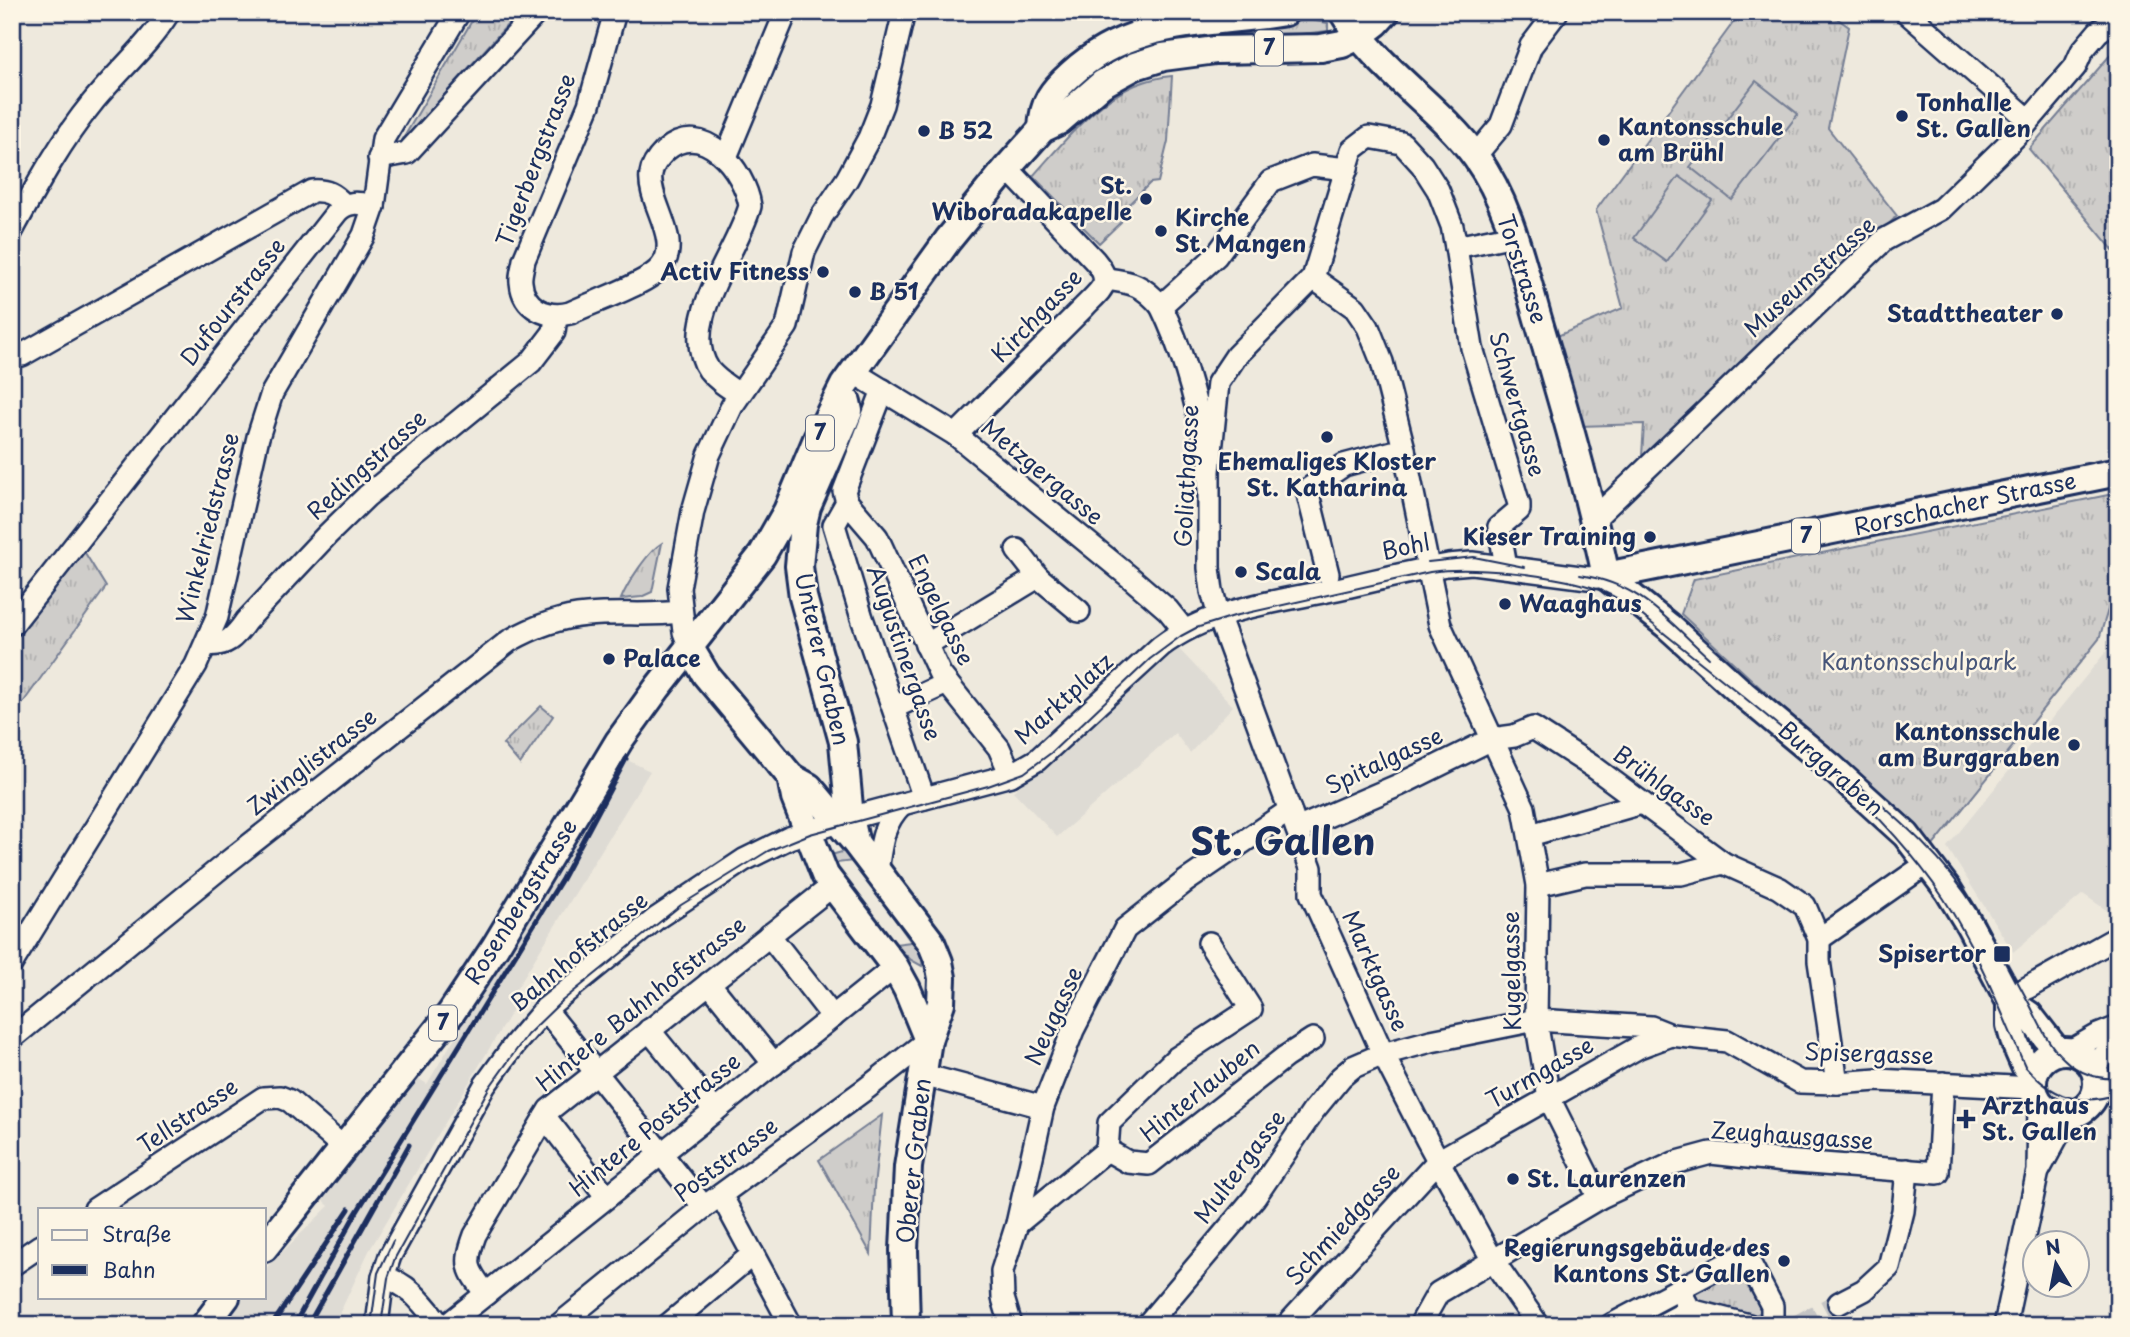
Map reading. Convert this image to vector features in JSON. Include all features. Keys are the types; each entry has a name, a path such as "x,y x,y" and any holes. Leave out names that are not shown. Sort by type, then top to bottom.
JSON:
{"main road":[{"name":"Unterer Graben","path":"1042,129 1043,110 1051,94 1064,80 1141,22 1194,23 1285,12"},
{"name":"Torstrasse","path":"1343,12 1359,36 1452,129 1490,178 1514,234 1594,519 1606,576"},
{"path":"1359,36 1386,12"},
{"name":"Unterer Graben","path":"690,648 775,536 817,439 849,379 948,240 1042,129 1059,121 1102,84 1120,73 1156,59 1216,50 1321,48 1342,44 1359,36"},
{"name":"Unterer Graben","path":"848,827 843,742 803,597 799,566 807,506 849,411 849,379"},
{"name":"Rorschacher Strasse","path":"1606,576 2118,472"},
{"name":"Burggraben","path":"1606,576 1660,618 1742,694 1831,767 1906,835 1948,891 1970,926 2008,999 2010,1026 2035,1089"},
{"path":"690,648 706,675 792,777 795,798 820,864 832,886 899,972 928,1040"},
{"name":"Rosenbergstrasse","path":"266,1245 451,1013 495,947 619,741 690,648"},
{"name":"Oberer Graben","path":"792,777 809,787 848,827 930,942 939,962 942,978 941,1003 928,1040 908,1167 905,1208 906,1325"},
{"path":"899,972 930,972 939,962"},
{"name":"Burggraben","path":"2008,999 2029,1015 2063,1051 2085,1058 2100,1081"},
{"path":"2063,1051 2042,1060 2035,1089 2052,1113 2069,1115 2085,1107 2100,1081 2118,1094"},
{"path":"205,1325 225,1298"}],"street":[{"path":"12,231 53,157 84,114 160,27 169,12"},
{"path":"12,358 34,349 312,191 324,190 335,195 344,205 354,203 374,206 383,139 458,12"},
{"path":"379,158 407,153 537,12"},
{"name":"Tigerbergstrasse","path":"556,317 542,313 529,303 520,280 524,260 589,105 615,12"},
{"path":"726,157 786,12"},
{"path":"690,648 684,632 679,588 700,483 719,429 739,394 787,326 804,252 874,127 904,12"},
{"path":"1475,156 1501,125 1531,46 1557,12"},
{"path":"1906,12 2029,120"},
{"name":"Museumstrasse","path":"1594,519 1884,240 1941,209 2015,137 2075,67 2082,51 2098,32 2118,18"},
{"name":"Schwertgasse","path":"1348,169 1353,150 1369,137 1402,143 1422,165 1438,190 1452,226 1472,348 1519,504 1519,510 1499,527 1506,566"},
{"path":"556,317 653,276 665,261 668,248 651,174 660,155 678,143 690,141 714,147 726,157 744,185 750,206 702,316 699,339 704,361 711,372 739,394"},
{"path":"1161,306 1216,256 1271,181 1311,165 1348,169"},
{"name":"Kirchgasse","path":"956,435 1084,307 1104,286 1106,279 1104,271 1007,168"},
{"name":"Goliathgasse","path":"1219,616 1209,568 1209,471 1218,383 1236,356 1313,278 1348,169"},
{"name":"Dufourstrasse","path":"12,625 344,205"},
{"name":"Winkelriedstrasse","path":"12,963 186,684 206,644 217,617 258,437 272,393 364,235 374,206"},
{"path":"1456,247 1514,234"},
{"path":"1313,278 1355,308 1368,327 1382,362 1404,449 1440,625 1492,738"},
{"path":"1106,279 1137,285 1149,292 1161,306 1177,342 1197,407 1209,471"},
{"name":"Redingstrasse","path":"206,644 220,645 235,637 246,621 346,515 531,362 554,332 556,317"},
{"name":"Metzgergasse","path":"849,379 883,390 956,435 1131,578 1168,610 1184,630"},
{"path":"803,524 834,525 847,502 844,491 883,390"},
{"path":"1328,574 1307,490 1343,465 1404,449"},
{"name":"Engelgasse","path":"847,502 877,537 926,645 947,683 999,748 1012,775"},
{"name":"Augustinergasse","path":"834,525 862,618 895,707 924,798"},
{"path":"1017,550 1038,577 1079,611"},
{"name":"Bohl","path":"1219,616 1429,568 1472,563 1588,578 1606,576"},
{"path":"926,645 1038,577"},
{"name":"Zwinglistrasse","path":"12,1038 214,873 509,641 539,626 584,615 651,616 681,612"},
{"name":"Marktplatz","path":"848,827 901,805 1012,775 1038,760 1161,646 1184,630 1219,616"},
{"name":"Marktgasse","path":"1219,616 1311,868 1311,894 1383,1054 1438,1161 1492,1259 1538,1325"},
{"path":"895,707 947,683"},
{"name":"Brühlgasse","path":"1492,738 1514,736 1533,728 1595,768 1723,863 1779,888 1805,906 1819,939 1819,961 1837,1083"},
{"name":"Spitalgasse","path":"1294,820 1399,785 1492,738"},
{"name":"Kugelgasse","path":"1492,738 1524,808 1530,835 1538,886 1536,1020 1549,1098 1599,1198"},
{"path":"1530,835 1643,803"},
{"path":"877,871 881,838 901,805"},
{"name":"Neugasse","path":"1011,1325 1003,1298 1002,1271 1017,1224 1043,1107 1073,1030 1125,929 1186,881 1294,820"},
{"name":"Bahnhofstrasse","path":"377,1325 383,1277 390,1256 485,1085 545,1009 679,902 744,860 809,830 848,827"},
{"path":"1538,886 1585,874 1681,874 1723,863"},
{"path":"1819,939 1915,872"},
{"name":"Hintere Bahnhofstrasse","path":"486,1294 470,1272 467,1257 475,1235 549,1110 832,886"},
{"path":"769,936 833,1017"},
{"path":"2008,999 2118,937"},
{"path":"1017,1224 1107,1150 1109,1123 1175,1059 1251,1009 1209,943"},
{"name":"Hintere Poststrasse","path":"446,1325 833,1017 899,972"},
{"path":"709,983 774,1064"},
{"path":"545,1009 662,1153 713,1201 753,1254 791,1325"},
{"name":"Spisergasse","path":"1383,1054 1431,1041 1536,1020 1651,1027 1671,1035 1727,1041 1800,1082 1877,1080 2035,1089"},
{"path":"2063,1051 2118,1027"},
{"path":"649,1030 715,1111"},
{"name":"Turmgasse","path":"1438,1161 1639,1047 1671,1035"},
{"name":"Hinterlauben","path":"1107,1150 1128,1162 1149,1164 1285,1057 1313,1039"},
{"path":"2100,1081 2118,1039"},
{"name":"Poststrasse","path":"559,1325 713,1201 928,1040"},
{"name":"Multergasse","path":"1147,1325 1255,1197 1314,1110 1341,1077 1353,1067 1383,1054"},
{"path":"923,1076 1043,1107"},
{"name":"Zeughausgasse","path":"1420,1325 1437,1293 1599,1198 1674,1163 1710,1153 1938,1173 1944,1083"},
{"path":"2005,1325 2038,1171 2035,1089"},
{"name":"Tellstrasse","path":"97,1208 263,1098 280,1097 290,1101 343,1147"},
{"path":"2038,1171 2069,1115"},
{"path":"545,1117 607,1197"},
{"name":"Schmiedgasse","path":"1287,1325 1438,1161"},
{"path":"1839,1303 1864,1290 1889,1267 1903,1211 1907,1170"},
{"path":"12,1265 38,1247"},
{"path":"668,1325 753,1254"},
{"path":"1611,1325 1644,1317 1679,1289 1745,1254 1772,1306 1772,1325"},
{"path":"383,1277 404,1286 416,1295 440,1325"},
{"path":"1679,1289 1690,1310"},
{"path":"1662,1325 1690,1310 1749,1325"}],"shaded area":[{"name":"Kantonsschule am Burggraben","path":"2118,625 2118,918 2083,894 2013,952 1947,847 2113,643"},
{"path":"1177,647 1233,706 1190,753 1175,733 1057,837 1013,791 1048,765"},
{"path":"623,758 650,771 509,1001 514,1007 369,1251 334,1325 223,1325 242,1298 266,1298 266,1268 329,1206 320,1198 416,1077 427,1084"}],"green space":[{"path":"477,12 519,12 400,144"},
{"path":"1741,12 1828,12 1849,27 1828,128 1897,216 1689,416 1642,456 1644,424 1579,426 1557,336 1623,308 1596,210"},
{"path":"1310,20 1328,23 1328,31 1284,36 1215,33 1259,25"},
{"path":"2118,46 2118,256 2029,149"},
{"path":"1172,76 1168,141 1158,182 1150,183 1130,203 1121,222 1099,243 1033,176 1078,127 1111,98 1150,80"},
{"path":"1756,81 1798,114 1732,200 1690,167"},
{"path":"1679,176 1712,200 1667,262 1634,238"},
{"name":"Kantonsschulpark","path":"2118,493 2118,577 2099,639 1932,847 1681,614 1694,579"},
{"path":"662,543 652,592 641,597 621,599 638,568"},
{"path":"82,548 106,587 12,718 12,636"},
{"path":"541,706 553,716 520,764 503,744"},
{"path":"849,850 905,927 915,943 922,966 911,960 895,944 911,942 853,861 837,863 831,855"},
{"path":"882,1115 874,1187 871,1254 819,1160"},
{"path":"1745,1261 1769,1308 1748,1319 1693,1306 1687,1291"}],"tunnel":[{"path":"1798,1325 1839,1303"}],"tram line":[{"path":"1428,562 1474,557 1524,567"},
{"path":"381,1325 388,1278 395,1258 489,1088 527,1035 562,1001 681,905 768,851 810,834 988,786 1024,773 1051,753 1150,659 1196,628 1234,616 1430,572 1488,571 1555,578 1597,589 1634,609 1800,744 1879,818 1944,899 1988,981 2025,1066 2035,1077 2056,1092 2078,1099 2104,1098 2118,1094"},
{"path":"1580,575 1620,586 1636,595 1665,617 1709,658"},
{"path":"1856,783 1921,842 1951,874 1998,945 2044,1034 2058,1053 2070,1064 2089,1074 2118,1078"},
{"path":"371,1325 378,1273 393,1241"}],"railway":[{"path":"294,1325 355,1215 562,879 626,759"},
{"path":"308,1325 409,1145"},
{"path":"272,1325 349,1209"}],"place":[{"name":"Tonhalle St. Gallen","path":"1902,116"},
{"name":"B 52","path":"924,131"},
{"name":"Kantonsschule am Brühl","path":"1604,140"},
{"name":"St. Wiboradakapelle","path":"1146,199"},
{"name":"Kirche St. Mangen","path":"1161,231"},
{"name":"Activ Fitness","path":"823,272"},
{"name":"B 51","path":"855,292"},
{"name":"Stadttheater","path":"2057,314"},
{"name":"Ehemaliges Kloster St. Katharina","path":"1327,437"},
{"name":"Kieser Training","path":"1650,537"},
{"name":"Scala","path":"1241,572"},
{"name":"Waaghaus","path":"1505,604"},
{"name":"Palace","path":"609,659"},
{"name":"Kantonsschule am Burggraben","path":"2074,745"},
{"name":"Spisertor","path":"2002,954"},
{"name":"Arzthaus St. Gallen","path":"1966,1119"},
{"name":"St. Laurenzen","path":"1513,1179"},
{"name":"Regierungsgebäude des Kantons St. Gallen","path":"1784,1261"}],"district":[{"name":"St. Gallen","path":"1283,842"}]}
